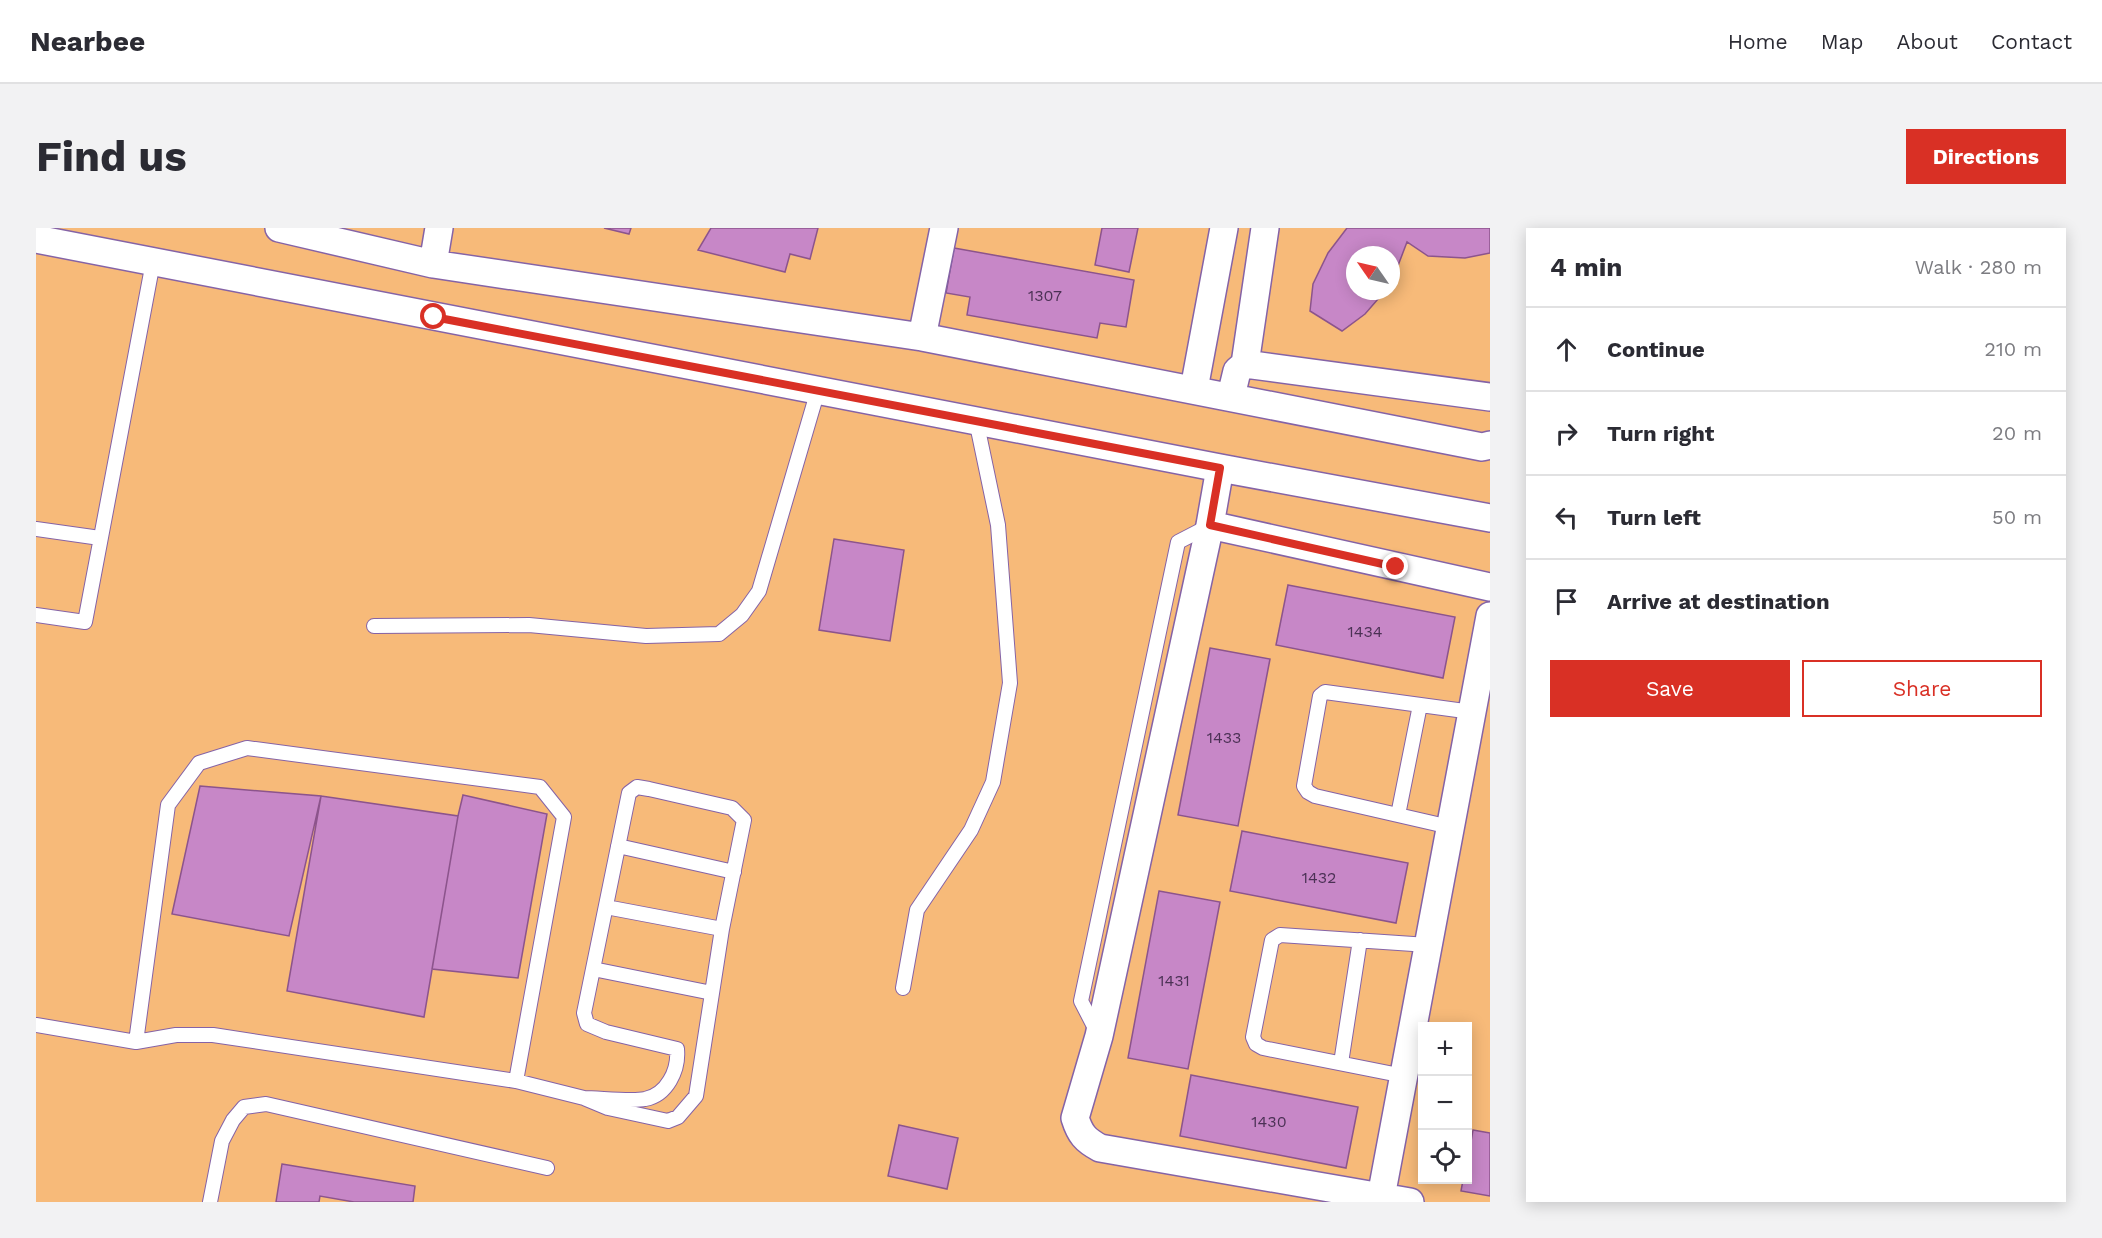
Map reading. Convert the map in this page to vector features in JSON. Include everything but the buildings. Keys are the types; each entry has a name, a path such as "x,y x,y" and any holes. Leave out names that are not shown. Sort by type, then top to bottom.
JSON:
{"street":[{"path":"279,228 433,264 922,337 1482,447 1490,445"},
{"path":"433,264 439,228"},
{"path":"922,337 944,228"},
{"path":"1194,389 1224,228"},
{"path":"1231,396 1237,371 1245,364 1266,228"},
{"path":"36,239 1490,518"},
{"path":"1245,364 1490,397"},
{"path":"1220,468 1210,525 1099,1036 1075,1118 1079,1131 1087,1141 1100,1148 1410,1202"},
{"path":"1210,525 1490,587"},
{"path":"1381,1197 1490,616"}],"lane":[{"path":"36,615 85,622 153,262"},
{"path":"374,626 529,625 646,636 719,634 742,615 759,591 818,390"},
{"path":"903,988 917,910 971,830 993,782 1010,683 998,525 976,420"},
{"path":"36,529 100,538"},
{"path":"1450,827 1316,796 1308,792 1304,786 1320,696 1325,692 1472,712"},
{"path":"1398,815 1420,705"},
{"path":"136,1042 168,805 200,763 246,748 540,787 564,817 516,1082"},
{"path":"36,1025 136,1042 176,1035 213,1035 516,1082 584,1098 608,1108 668,1121 678,1117 696,1096 722,929 744,820 732,808 637,787 629,793 584,1013 587,1024 606,1032 676,1049 678,1062 670,1083 658,1093 645,1099 584,1098"},
{"path":"618,846 734,872"},
{"path":"606,907 722,929"},
{"path":"1404,1076 1263,1048 1256,1044 1253,1037 1272,940 1275,936 1428,945"},
{"path":"1341,1064 1360,940"},
{"path":"593,969 712,993"},
{"path":"210,1202 222,1141 233,1120 244,1107 266,1104 548,1168"}],"shaded area":[{"path":"36,228 1490,228 1490,1202 36,1202"}],"route":[{"path":"434,317 1220,468 1210,525 1396,567"}]}
